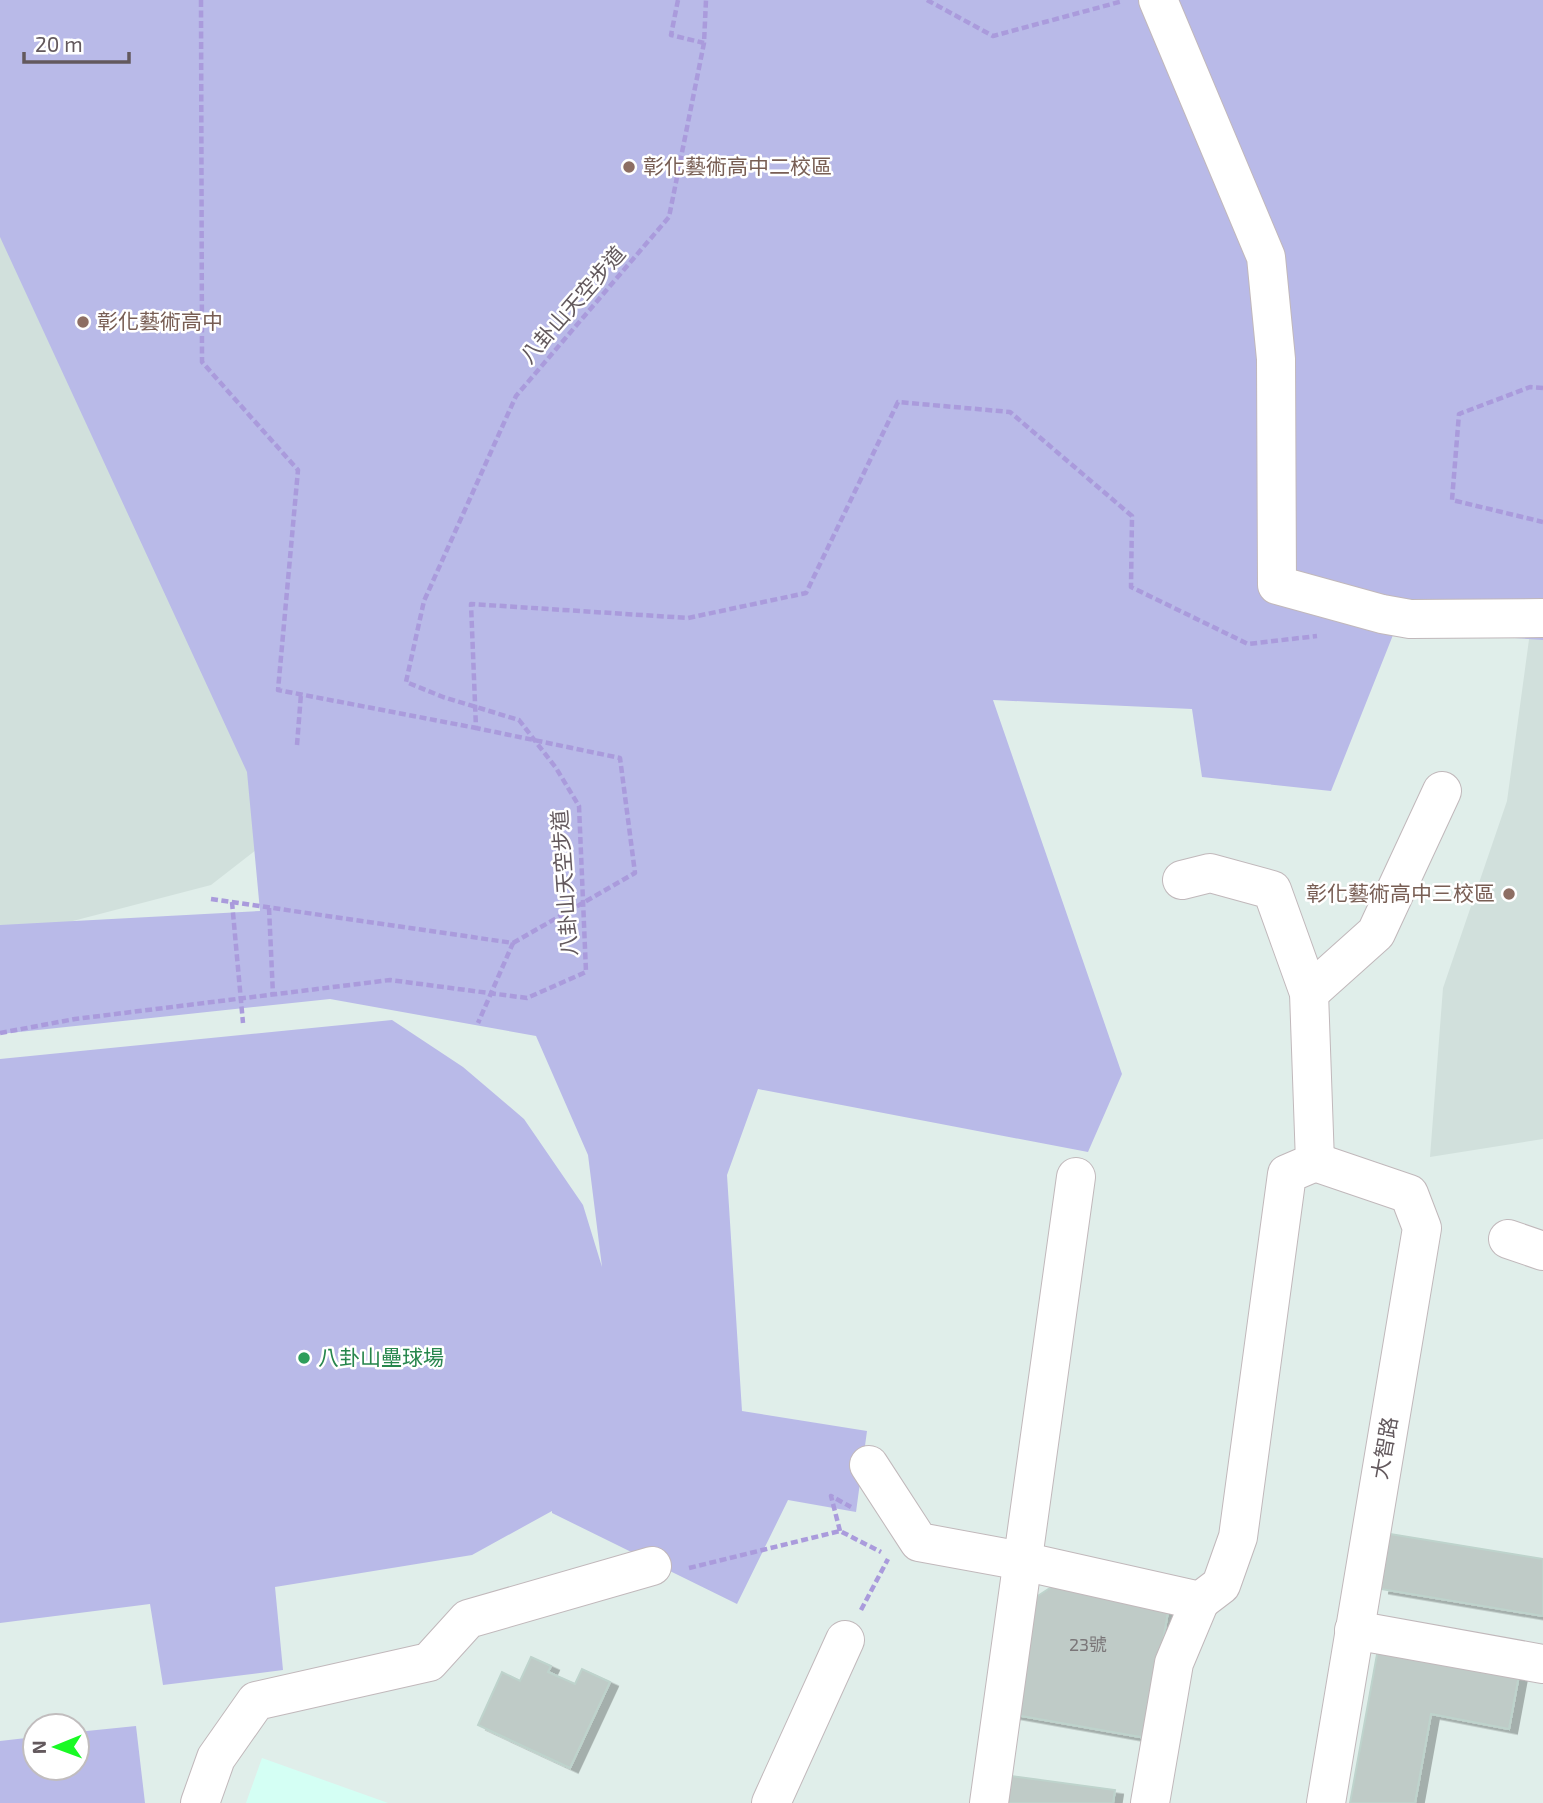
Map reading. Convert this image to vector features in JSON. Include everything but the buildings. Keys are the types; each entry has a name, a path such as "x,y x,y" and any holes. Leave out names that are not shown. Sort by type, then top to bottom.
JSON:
{"lane":[{"path":"1158,0 1266,257 1276,359 1277,585 1410,619 1543,618"},
{"path":"1309,993 1376,933 1443,791"},
{"path":"1150,1803 1174,1663 1200,1601 1221,1585 1238,1537 1287,1174 1315,1162 1309,993 1272,890 1210,873 1182,880"},
{"name":"大智路","path":"1315,1162 1409,1194 1422,1228 1326,1803"},
{"path":"989,1803 1076,1177"},
{"path":"869,1465 919,1542 1022,1561 1200,1601"},
{"path":"200,1803 216,1758 256,1701 429,1662 468,1619 665,1568"},
{"path":"1354,1630 1543,1664"},
{"path":"771,1803 845,1640"}],"path":[{"path":"201,0 202,362 298,470 278,690 620,758 635,873 513,943 478,1023"},
{"path":"678,0 671,35 704,43"},
{"name":"八卦山天空步道","path":"0,1032 75,1019 390,980 527,998 586,971 579,806 556,768 519,720 443,697 406,682 424,601 516,396 669,217 704,43 706,0"},
{"path":"927,0 993,36 1127,0"},
{"path":"1543,388 1530,387 1458,414 1452,500 1543,522"},
{"path":"476,728 471,604 688,618 806,593 898,402 1010,412 1132,516 1131,587 1248,644 1323,635"},
{"path":"297,745 301,694"},
{"path":"211,899 513,943"},
{"path":"232,902 243,1023"},
{"path":"269,908 273,995"},
{"path":"665,1568 840,1531 889,1557 845,1640"}],"shaded area":[{"path":"0,0 1543,0 1543,640 1395,630 1331,791 1202,777 1192,709 993,700 1122,1074 1088,1152 758,1089 727,1175 742,1411 867,1431 856,1512 788,1500 737,1604 552,1511 472,1555 275,1587 283,1670 163,1685 150,1604 0,1623 0,1059 392,1020 463,1067 524,1119 583,1205 602,1267 588,1155 536,1036 330,999 0,1034 0,925 260,911 247,772 0,237"},
{"name":"彰化藝術高中","path":"0,64 268,763 256,850 211,885 0,940"},
{"name":"彰化藝術高中三校區","path":"1543,537 1543,1139 1430,1157 1443,988 1507,801"},
{"path":"136,1726 145,1803 0,1803 0,1741 21,1739 21,1782 91,1782 91,1731"},
{"path":"262,1758 388,1803 246,1803"}],"place":[{"name":"彰化藝術高中二校區","path":"629,167"},
{"name":"彰化藝術高中","path":"83,322"},
{"name":"彰化藝術高中三校區","path":"1509,894"},
{"name":"八卦山壘球場","path":"304,1358"}]}
